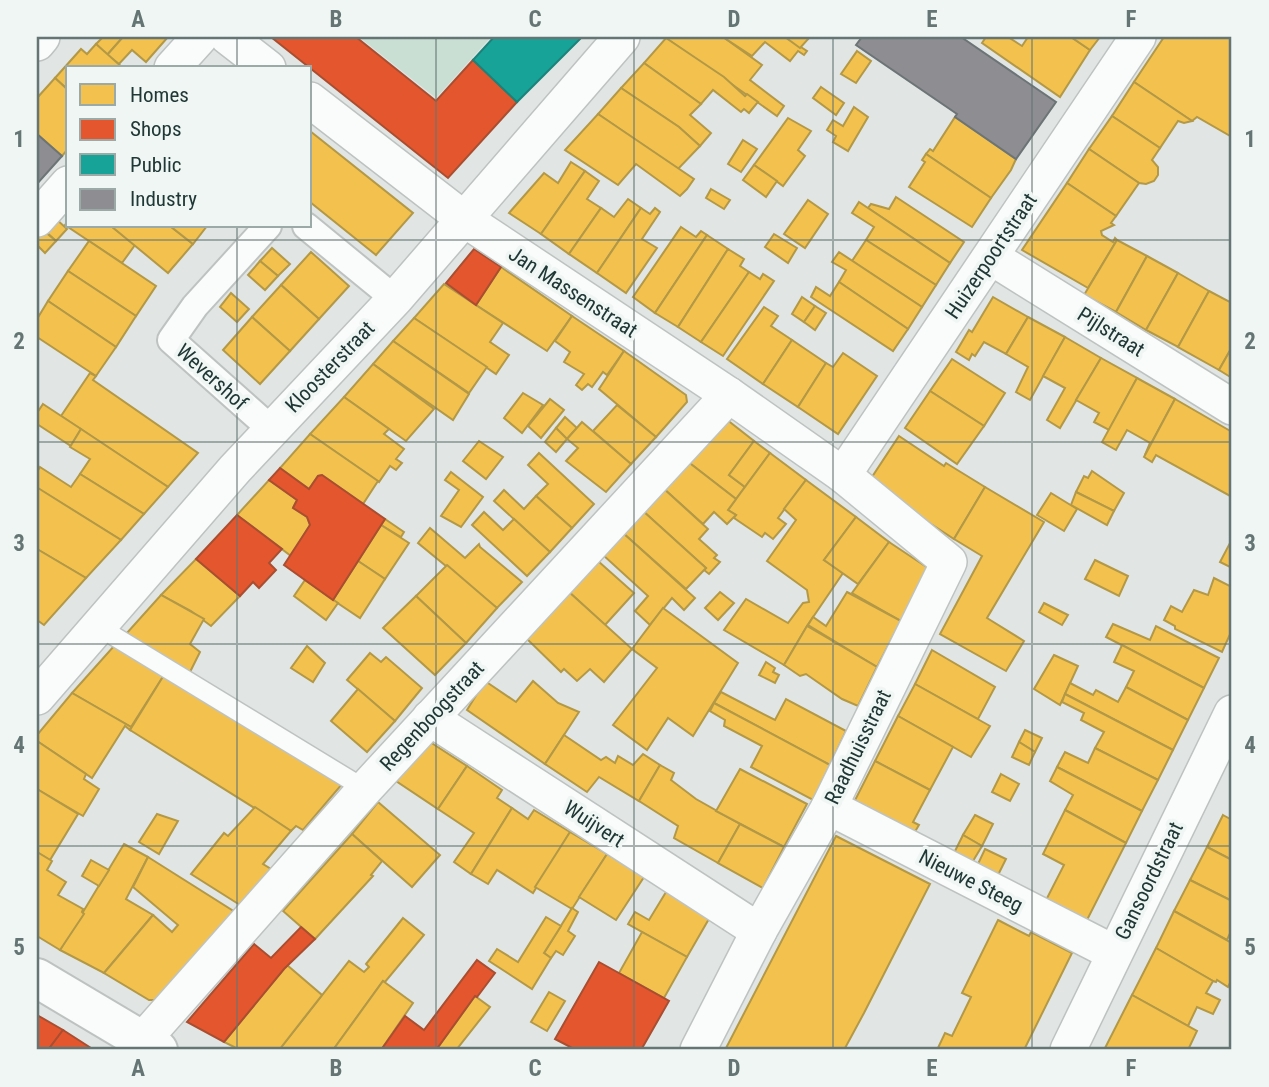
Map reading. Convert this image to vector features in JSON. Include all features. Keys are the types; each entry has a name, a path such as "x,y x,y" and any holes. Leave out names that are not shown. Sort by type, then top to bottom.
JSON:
{"street":[{"path":"37,43 42,37"},
{"path":"174,66 200,37"},
{"path":"228,37 265,66"},
{"name":"Kloosterstraat","path":"37,697 271,429 394,299 622,37"},
{"name":"Huizerpoortstraat","path":"843,475 1138,37"},
{"name":"Jan Massenstraat","path":"312,102 464,219 729,394 843,475"},
{"path":"37,219 66,186"},
{"name":"Wevershof","path":"266,228 195,306 171,340 271,429"},
{"path":"308,228 394,299"},
{"name":"Pijlstraat","path":"991,257 1232,407"},
{"name":"Regenboogstraat","path":"144,1047 365,789 729,394"},
{"name":"Raadhuisstraat","path":"698,1050 759,930 829,807 949,562 843,475"},
{"name":"Gansoordstraat","path":"1068,1050 1232,713"},
{"name":"Wuijvert","path":"430,718 759,930"},
{"name":"Nieuwe Steeg","path":"829,807 1114,953"},
{"path":"37,978 144,1047"}],"lane":[{"path":"99,627 365,789"}],"green space":[{"path":"359,37 491,37 436,98"}],"building: Homes":[{"path":"103,37 123,37 107,55 96,44"},
{"path":"123,37 168,37 146,62 132,50 119,64 107,55"},
{"path":"723,37 762,65 750,80 784,106 777,116 666,38"},
{"path":"723,37 785,37 807,51 804,55 798,51 790,61 765,42 752,56"},
{"path":"785,37 810,37 800,48"},
{"path":"986,37 1008,37 1022,46 1028,37 1071,37 1090,50 1060,97 982,43"},
{"path":"1071,37 1100,37 1090,50"},
{"path":"1164,37 1232,37 1232,137 1197,117 1192,121 1134,82"},
{"path":"666,38 724,77 745,96 747,94 758,102 749,113 744,109 741,112 713,90 701,104 644,63"},
{"path":"96,44 121,66 66,66 66,88 55,78 81,49 87,54"},
{"path":"857,51 871,61 856,83 841,74"},
{"path":"644,63 701,104 690,115 711,133 700,146 679,127 621,88"},
{"path":"55,78 66,88 66,151 62,156 37,134 37,98"},
{"path":"1134,82 1192,121 1178,121 1160,148 1112,116"},
{"path":"821,87 844,103 836,115 813,98"},
{"path":"621,88 679,127 700,146 678,169 598,114"},
{"path":"854,107 868,117 848,151 833,142 836,136 827,130 833,120 843,126"},
{"path":"598,114 694,179 687,189 680,196 636,164 618,185 565,150"},
{"path":"1112,116 1160,148 1152,160 1158,167 1158,175 1154,181 1139,183 1089,149"},
{"path":"955,117 1016,159 991,198 926,154 930,149 933,151"},
{"path":"788,118 811,131 798,150 805,156 783,186 754,165"},
{"path":"312,133 413,213 376,255 312,204"},
{"path":"743,140 757,149 741,172 728,164"},
{"path":"1089,149 1139,183 1116,216 1067,183"},
{"path":"926,154 991,198 972,227 909,187 925,162 922,160"},
{"path":"571,162 585,171 541,234 509,213 544,173 558,183"},
{"path":"754,165 777,181 766,197 743,180"},
{"path":"585,171 599,181 587,199 601,208 569,254 541,234"},
{"path":"1067,183 1116,216 1111,223 1114,225 1101,231 1102,235 1113,242 1115,238 1117,240 1088,288 1022,250"},
{"path":"711,189 730,200 724,209 706,198"},
{"path":"896,197 964,242 950,263 868,208 871,204 889,209"},
{"path":"628,199 641,208 597,273 569,254 601,208 614,217"},
{"path":"808,200 828,214 805,248 784,234"},
{"path":"859,202 950,263 936,285 866,240 874,227 852,213"},
{"path":"641,208 650,214 655,208 660,212 642,239 657,248 626,293 597,273"},
{"path":"54,217 67,229 56,241 43,229"},
{"path":"681,227 696,237 701,231 707,235 655,313 633,297"},
{"path":"70,228 114,228 135,245 122,263"},
{"path":"113,228 173,228 193,244 168,273"},
{"path":"173,228 205,228 193,244"},
{"path":"43,230 56,241 45,253 37,245 37,236"},
{"path":"774,234 797,248 788,263 765,247"},
{"path":"707,235 728,249 678,327 655,313"},
{"path":"866,240 936,285 922,307 852,261"},
{"path":"1117,240 1147,256 1116,312 1084,295"},
{"path":"89,241 156,286 136,316 68,271"},
{"path":"272,248 290,264 278,276 260,261"},
{"path":"728,249 744,259 740,266 749,272 701,342 678,327"},
{"path":"311,252 349,286 319,319 281,285"},
{"path":"839,252 922,307 908,329 839,282 846,270 832,262"},
{"path":"1147,256 1178,273 1146,330 1116,312"},
{"path":"260,261 278,276 265,290 248,275"},
{"path":"501,267 572,316 547,351 476,305"},
{"path":"68,271 136,316 116,347 48,301"},
{"path":"749,272 760,279 763,274 774,281 723,356 701,342"},
{"path":"1178,273 1209,291 1178,347 1146,330"},
{"path":"839,282 908,329 893,351 811,297 816,287 830,296"},
{"path":"444,284 503,323 490,342 509,355 496,374 414,318"},
{"path":"281,285 319,319 290,351 252,317"},
{"path":"1209,291 1232,303 1232,347 1219,370 1178,347"},
{"path":"231,293 249,309 237,322 220,307"},
{"path":"802,297 815,306 804,322 792,314"},
{"path":"993,297 1028,317 1006,354 984,342 969,360 956,352 969,330 972,332"},
{"path":"48,301 116,347 96,376 37,337 37,319"},
{"path":"815,306 826,313 815,330 804,322"},
{"path":"764,307 778,316 771,326 792,340 763,384 727,359"},
{"path":"572,316 624,351 607,375 603,372 592,387 588,384 582,390 576,385 584,374 564,362 570,352 555,341"},
{"path":"252,317 290,351 260,384 223,350"},
{"path":"1028,317 1065,337 1030,400 1016,392 1028,367 1006,354"},
{"path":"414,318 487,367 469,393 393,341"},
{"path":"1065,337 1101,358 1060,428 1047,420 1065,388 1043,376"},
{"path":"792,340 826,363 798,407 763,384"},
{"path":"393,341 469,394 453,420 373,364"},
{"path":"1232,347 1232,378 1219,370"},
{"path":"624,351 686,395 687,402 656,437 599,389"},
{"path":"843,353 877,376 838,434 798,407 826,363 833,367"},
{"path":"1101,358 1137,378 1109,430 1094,422 1099,413 1076,400"},
{"path":"952,359 1005,393 984,426 930,391"},
{"path":"373,364 434,409 406,441 344,397"},
{"path":"90,373 96,376 93,380 198,453 168,487 61,416"},
{"path":"1137,378 1175,399 1145,455 1150,443 1127,430 1116,450 1102,442"},
{"path":"930,391 984,426 957,464 905,428"},
{"path":"523,393 543,405 522,433 504,418"},
{"path":"344,397 389,429 384,434 404,449 396,459 402,463 396,470 390,466 379,482 310,434"},
{"path":"550,399 564,410 541,438 528,426"},
{"path":"1175,399 1232,432 1232,497 1156,455 1152,462 1144,457"},
{"path":"43,404 81,429 71,446 37,424 37,413"},
{"path":"617,405 656,437 631,464 593,431"},
{"path":"565,417 577,428 567,439 556,428"},
{"path":"726,419 754,441 729,475 745,487 736,499 687,461"},
{"path":"582,422 631,464 606,492 566,461 578,448 567,439"},
{"path":"556,428 567,439 556,452 545,442"},
{"path":"81,429 168,487 144,514 80,474 90,459 70,447"},
{"path":"310,434 378,481 363,504 322,475 318,476 309,489 280,468"},
{"path":"899,436 944,466 946,463 985,487 954,539 868,483"},
{"path":"479,441 503,457 486,479 463,461"},
{"path":"754,441 770,453 745,487 729,475"},
{"path":"539,453 594,504 572,528 536,496 548,484 528,465"},
{"path":"770,453 806,480 778,518 786,524 773,539 765,533 762,537 734,518 736,515 728,510"},
{"path":"687,461 736,499 728,510 736,515 727,524 714,512 703,524 663,488"},
{"path":"40,467 71,487 80,474 144,514 121,540 37,488 37,472"},
{"path":"1092,471 1124,493 1114,511 1076,492 1084,476 1088,478"},
{"path":"451,472 483,497 461,527 441,516 459,490 445,480"},
{"path":"269,480 297,500 293,508 307,517 310,525 291,556 237,515"},
{"path":"806,480 856,517 824,560 843,573 784,665 724,630 746,599 788,623 803,603 809,602 807,590 767,561 796,520 784,509"},
{"path":"985,487 1044,522 987,618 1024,641 1006,671 940,634 982,556 954,539"},
{"path":"38,488 121,540 86,578 37,549"},
{"path":"663,488 708,529 699,539 717,555 714,558 720,562 709,574 704,570 706,568 643,511"},
{"path":"504,490 524,509 536,496 572,528 550,552 494,501"},
{"path":"1076,492 1114,511 1107,525 1071,505"},
{"path":"1051,493 1077,509 1064,531 1037,515"},
{"path":"643,511 706,568 686,589 623,533"},
{"path":"484,512 503,530 514,519 550,552 527,576 472,525"},
{"path":"856,517 889,542 858,584 824,560"},
{"path":"385,519 404,532 401,537 381,525"},
{"path":"381,525 409,543 385,579 358,561"},
{"path":"430,528 465,558 479,544 522,582 497,608 418,543"},
{"path":"623,533 695,598 684,610 672,598 650,625 635,611 648,596 603,555"},
{"path":"889,542 928,568 901,621 852,593"},
{"path":"1230,543 1232,544 1232,568 1220,562"},
{"path":"37,549 86,578 44,625 37,620"},
{"path":"196,559 240,596 211,626 191,611 161,595"},
{"path":"1095,560 1128,576 1119,596 1085,579"},
{"path":"358,561 385,579 360,618 333,600"},
{"path":"598,561 634,593 605,625 569,592"},
{"path":"447,565 497,608 466,643 416,596"},
{"path":"1214,578 1232,587 1232,630 1222,652 1175,629 1175,626 1164,620 1171,606 1182,612 1194,590 1208,595"},
{"path":"305,580 338,603 326,620 294,596"},
{"path":"569,592 632,649 604,682 590,669 577,681 564,669 561,672 527,639"},
{"path":"720,592 734,603 718,620 705,608"},
{"path":"847,592 901,621 877,667 808,625 813,617 826,626"},
{"path":"161,595 204,619 190,644 200,652 190,672 126,634"},
{"path":"416,596 466,643 435,675 383,628"},
{"path":"1044,603 1068,615 1062,625 1039,612"},
{"path":"663,608 738,663 693,736 668,718 647,750 613,725 657,668 632,649"},
{"path":"1113,624 1150,640 1156,626 1219,658 1204,688 1106,637"},
{"path":"807,626 877,667 858,706 842,699 806,674 800,676 784,665"},
{"path":"1122,645 1204,688 1188,720 1126,687 1134,671 1114,662"},
{"path":"114,646 164,675 131,727 72,693"},
{"path":"307,646 325,663 313,682 291,668"},
{"path":"932,650 995,687 978,719 915,684"},
{"path":"370,653 381,662 386,657 422,688 395,721 347,680"},
{"path":"1054,655 1078,666 1060,705 1034,689"},
{"path":"766,662 775,668 773,672 779,675 775,683 759,675"},
{"path":"164,675 343,783 303,830 296,826 291,831 130,730"},
{"path":"485,681 516,702 533,681 558,703 579,712 545,764 467,710"},
{"path":"1070,683 1093,695 1096,690 1118,702 1126,687 1188,720 1173,750 1065,694"},
{"path":"915,684 990,726 971,757 898,716"},
{"path":"358,689 395,721 367,752 331,721"},
{"path":"721,692 775,720 786,699 846,731 830,765 714,703"},
{"path":"72,693 131,727 130,730 125,726 92,778 37,741 37,735"},
{"path":"1065,694 1173,750 1158,780 1095,748 1104,732 1081,720 1084,713 1062,702"},
{"path":"714,703 830,765 813,800 751,767 762,746 724,726 725,720 710,711"},
{"path":"898,716 953,747 930,790 875,761"},
{"path":"1025,730 1042,738 1035,752 1019,742"},
{"path":"564,735 601,760 606,757 615,763 618,756 633,765 643,754 660,765 639,801 599,777 587,792 545,764"},
{"path":"37,741 86,774 84,779 99,789 83,816 37,789"},
{"path":"430,742 467,766 438,809 396,781"},
{"path":"1019,742 1035,752 1029,765 1012,757"},
{"path":"1095,748 1158,780 1142,811 1057,767 1065,752 1088,763"},
{"path":"875,761 930,790 913,822 919,825 910,840 851,808"},
{"path":"660,765 674,773 671,780 696,799 740,824 718,863 674,838 678,826 639,801"},
{"path":"467,766 502,790 497,798 512,808 471,874 454,862 474,833 438,809"},
{"path":"1057,767 1142,811 1126,843 1065,810 1073,795 1050,781"},
{"path":"740,769 807,804 784,847 716,811"},
{"path":"1001,774 1019,784 1010,801 992,792"},
{"path":"37,789 78,814 50,860 37,852"},
{"path":"378,802 440,855 412,887 352,834"},
{"path":"255,807 291,831 263,864 271,869 240,905 191,874 224,833 228,836"},
{"path":"512,808 528,819 534,810 570,832 533,893 497,870 488,884 471,874"},
{"path":"1065,810 1126,843 1085,924 1044,904 1064,865 1043,854"},
{"path":"157,814 178,821 159,854 139,842"},
{"path":"975,815 993,824 982,846 963,835"},
{"path":"1223,815 1232,820 1232,860 1207,847"},
{"path":"740,824 784,847 763,888 718,863"},
{"path":"570,832 607,854 572,909 535,887"},
{"path":"352,834 382,861 371,875 373,876 315,939 283,911"},
{"path":"963,835 982,846 970,866 952,857"},
{"path":"836,836 930,884 864,1013 844,1050 725,1050"},
{"path":"124,844 148,857 126,899 153,915 104,973 60,950"},
{"path":"1207,847 1232,860 1232,901 1190,880"},
{"path":"985,849 1006,859 997,877 977,866"},
{"path":"37,852 52,861 47,870 66,882 58,895 83,909 84,914 60,950 37,936"},
{"path":"607,854 644,877 616,920 579,897"},
{"path":"148,857 235,912 159,1000 149,1000 104,973 153,915 172,932 178,925 133,887"},
{"path":"91,860 109,870 99,886 82,876"},
{"path":"1190,880 1232,901 1232,929 1227,940 1174,911"},
{"path":"666,892 710,917 687,957 628,924 635,912 649,920"},
{"path":"572,908 578,912 568,931 575,936 563,955 556,951 551,958 544,953"},
{"path":"1174,911 1232,943 1232,979 1228,987 1156,948"},
{"path":"546,917 561,926 544,953 551,958 532,989 489,961 497,949 518,962"},
{"path":"403,918 424,935 385,982 383,981 333,1050 279,1050 349,961 364,972 369,967 366,964"},
{"path":"998,920 1029,936 1031,932 1072,953 1024,1050 937,1050 945,1033 952,1036 971,997 962,993"},
{"path":"642,932 687,957 664,998 619,973"},
{"path":"1156,948 1213,981 1206,993 1220,1000 1213,1014 1197,1007 1188,1026 1132,995"},
{"path":"287,965 322,995 279,1050 240,1050 224,1042"},
{"path":"383,981 413,1003 381,1050 333,1050"},
{"path":"549,992 565,1001 547,1031 531,1022"},
{"path":"1132,995 1197,1031 1188,1050 1104,1050"},
{"path":"475,996 490,1007 457,1049 459,1050 436,1050"}],"building: Shops":[{"path":"271,37 356,37 436,101 473,60 517,102 448,178 312,70 312,66 307,66"},
{"path":"474,249 501,267 476,305 446,283"},
{"path":"280,468 309,489 318,476 322,475 385,519 333,600 284,565 310,525 307,517 293,508 297,500 269,480"},
{"path":"237,515 282,549 269,563 276,570 259,588 253,582 240,596 196,559"},
{"path":"301,927 315,939 284,969 224,1042 187,1022 254,944 271,958"},
{"path":"477,960 495,973 436,1050 381,1050 405,1016 424,1030"},
{"path":"599,962 669,1001 641,1050 576,1050 555,1039"},
{"path":"37,1015 63,1030 48,1050 37,1050"},
{"path":"63,1030 94,1050 48,1050"}],"building: Public":[{"path":"494,37 582,37 517,102 473,60"}],"building: Industry":[{"path":"862,37 961,37 1056,102 1016,159 955,117 957,114 856,45"},
{"path":"37,134 62,156 37,184"}]}
